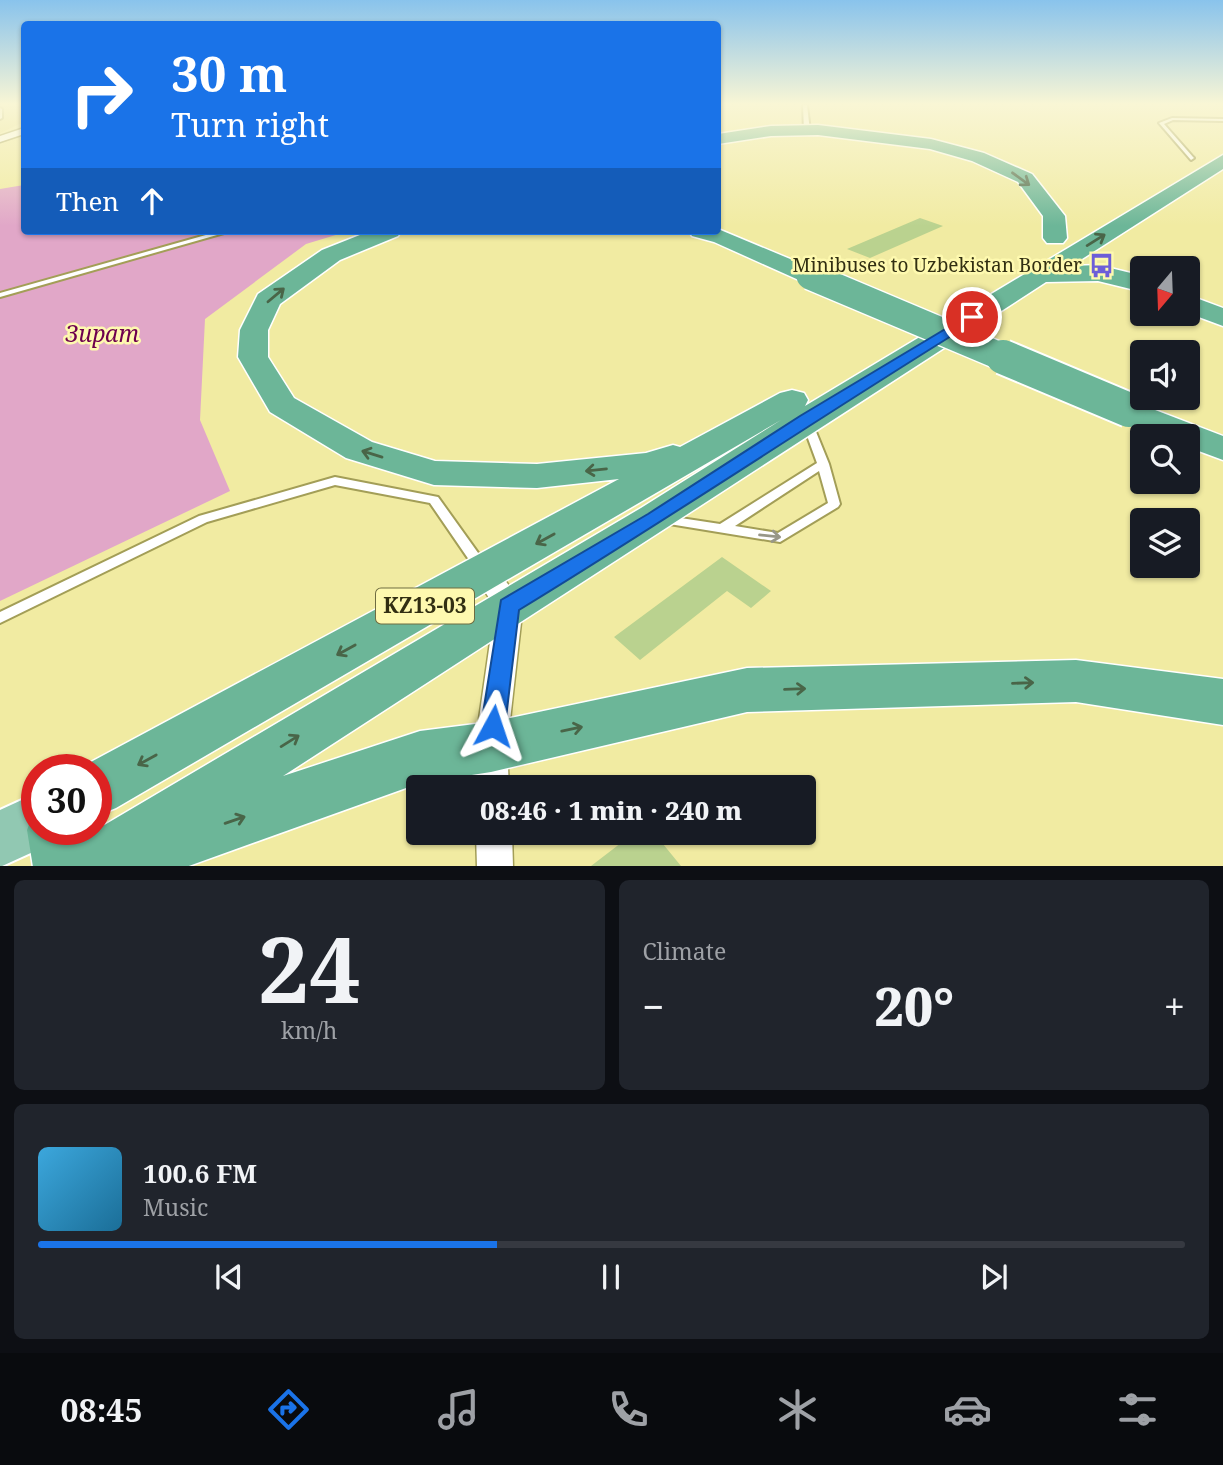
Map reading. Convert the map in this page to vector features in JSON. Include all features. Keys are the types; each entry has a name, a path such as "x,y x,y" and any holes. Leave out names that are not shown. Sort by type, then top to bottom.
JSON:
{"highway":[{"path":"932,145 978,157 1025,178 1055,216 1055,238"},
{"name":"KZ13-03","path":"112,781 497,589 655,518 789,416 1003,270 1191,158 1222,154"},
{"name":"KZ13-03","path":"86,866 497,589 789,416 1037,277 1222,154"},
{"path":"380,235 331,255 268,300 254,330 253,357 282,405 359,450 433,473 537,476 651,464 789,416"},
{"path":"717,235 1223,449"},
{"path":"1003,270 1037,277 1098,273 1130,282"},
{"path":"1200,308 1223,318"},
{"path":"101,866 420,757 492,767 747,690 1076,681 1223,702"},
{"path":"59,845 64,866"}],"main road":[{"path":"0,840 21,829"}],"street":[{"path":"492,767 497,589"},
{"path":"494,845 495,866"}],"lane":[{"path":"1180,145 1191,158"},
{"path":"0,295 214,235"},
{"path":"655,518 780,538 834,504 823,464 789,416"},
{"path":"722,528 823,464"},
{"path":"0,618 203,519 335,481 433,500 497,589"}],"green space":[{"name":"Зират","path":"21,186 21,235 336,235 306,244 205,319 200,420 230,491 0,601 0,189"}],"building":[{"path":"920,218 943,226 870,258 847,249"},
{"path":"722,557 771,591 751,608 727,591 640,660 614,637"},
{"path":"618,845 664,845 681,866 591,866"}],"place":[{"name":"Minibuses to Uzbekistan Border","path":"1102,265"}],"route":[{"path":"493,726 509,606 655,518 806,419 972,317"}]}
